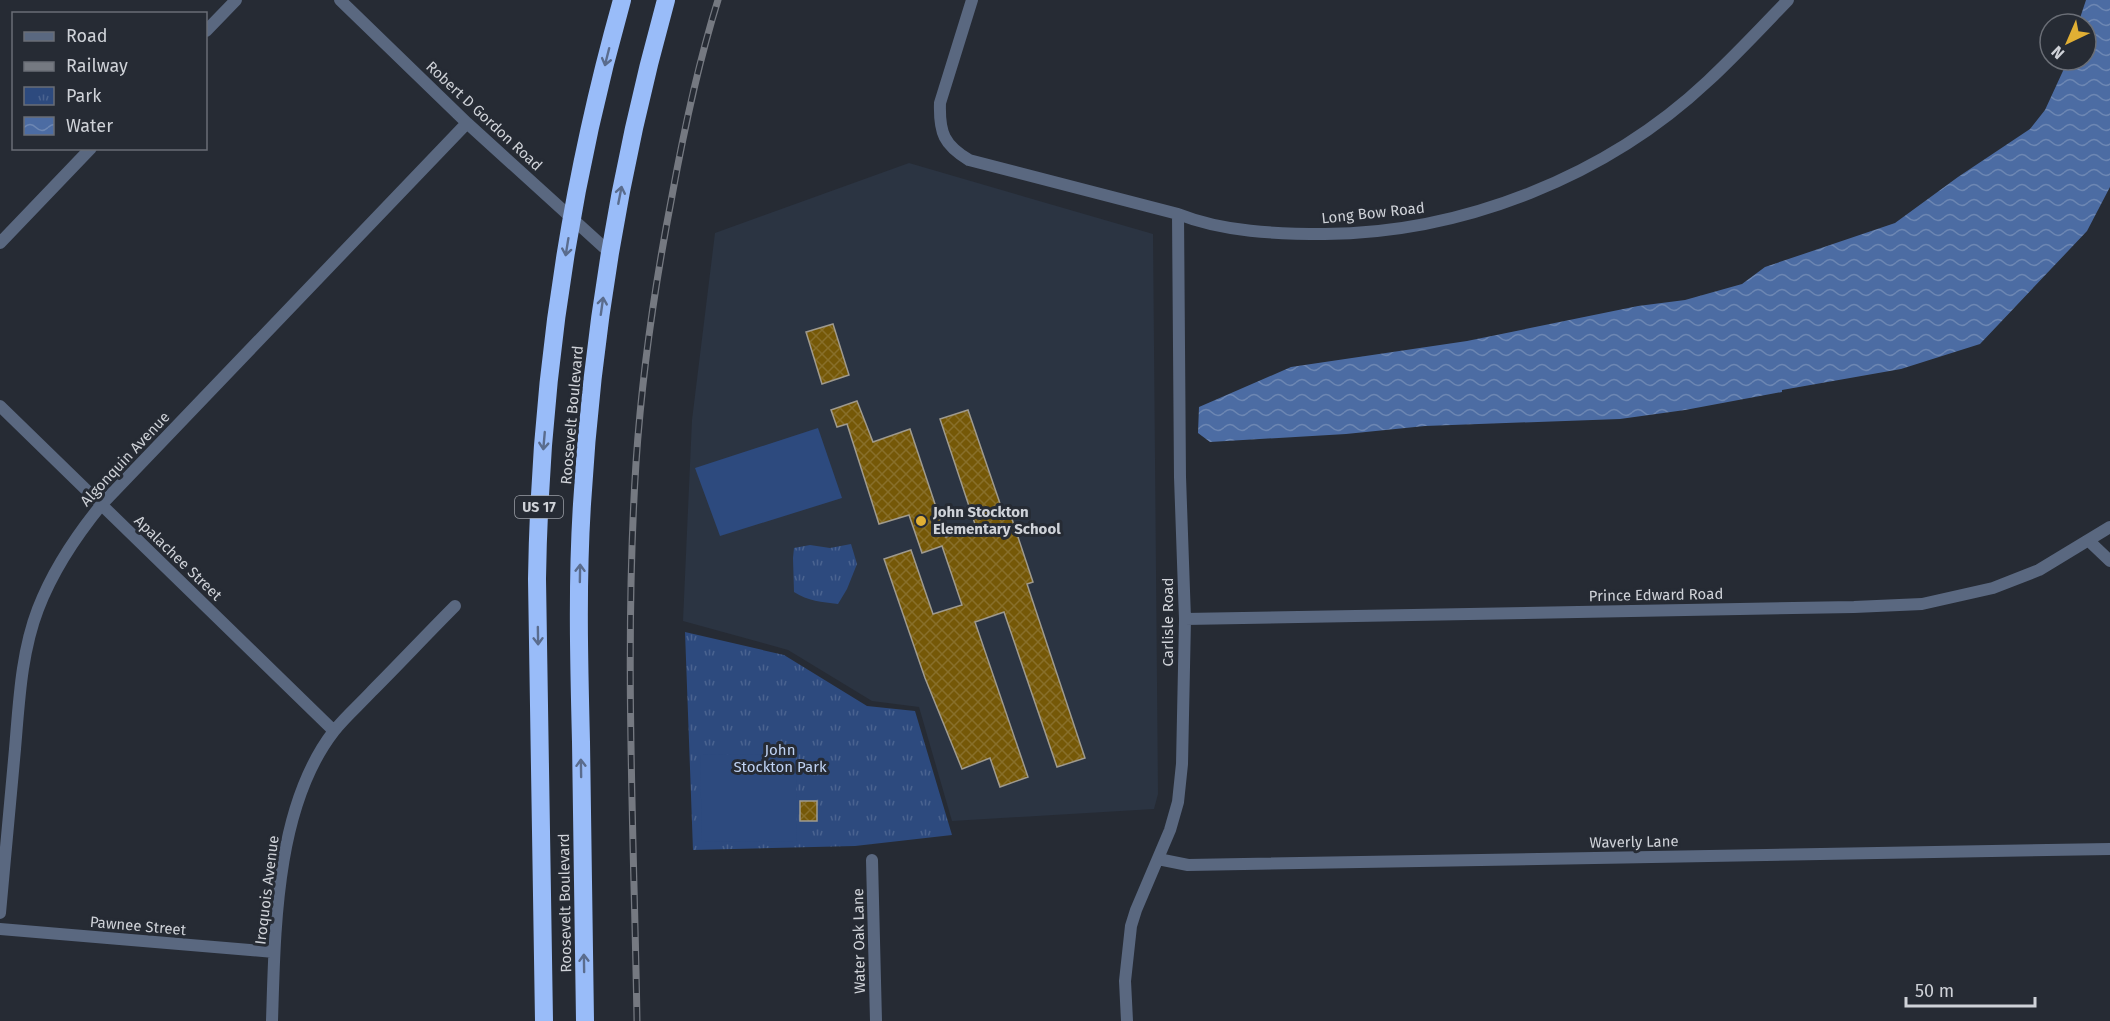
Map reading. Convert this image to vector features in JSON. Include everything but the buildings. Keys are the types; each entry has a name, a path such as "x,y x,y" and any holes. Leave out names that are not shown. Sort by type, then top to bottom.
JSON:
{"highway":[{"name":"Roosevelt Boulevard","path":"544,1021 538,521 553,351 572,218 588,136 622,0"},
{"name":"Roosevelt Boulevard","path":"585,1021 579,644 582,505 594,360 609,252 630,139 666,0"}],"street":[{"path":"207,30 236,0"},
{"name":"Robert D Gordon Road","path":"340,0 467,123 609,252"},
{"name":"Long Bow Road","path":"972,0 940,103 939,121 944,138 955,152 969,160 1178,213 1202,223 1302,234 1345,234 1419,226 1476,212 1539,189 1591,164 1644,131 1708,81 1788,0"},
{"name":"Algonquin Avenue","path":"0,913 18,711 26,649 37,610 53,574 75,538 102,504 467,123"},
{"path":"0,243 90,150"},
{"name":"Carlisle Road","path":"1127,1021 1125,981 1131,926 1170,830 1178,802 1182,764 1185,619 1180,477 1178,213"},
{"name":"Apalachee Street","path":"0,406 334,731"},
{"name":"Prince Edward Road","path":"1185,619 1922,604 1993,588 2039,570 2110,527"},
{"path":"2089,541 2110,561"},
{"name":"Iroquois Avenue","path":"272,1021 274,952 284,851 296,808 313,767 334,731 455,606"},
{"name":"Waverly Lane","path":"1158,859 1188,865 2110,849"},
{"name":"Water Oak Lane","path":"872,860 876,1021"},
{"name":"Pawnee Street","path":"0,929 274,952"}],"shaded area":[{"name":"John Stockton Elementary School","path":"909,163 1153,234 1158,794 1154,809 952,821 919,707 872,701 788,650 683,621 692,420 715,233"}],"green space":[{"path":"818,428 842,498 720,536 695,468"},
{"path":"851,544 857,564 838,604 810,599 794,592 794,548 810,545 830,548"},
{"name":"John Stockton Park","path":"685,632 784,655 867,706 915,711 952,835 855,846 693,850"},
{"path":"700,754 796,755 797,841 702,842"}],"water":[{"path":"2086,0 2110,0 2110,187 2087,231 1980,344 1901,369 1685,410 1620,419 1425,426 1346,434 1210,442 1198,433 1199,407 1291,367 1467,341 1638,306 1685,300 1742,284 1765,267 1895,223 2030,129 2045,110 2062,72 2098,72 2098,12 2082,12"}],"railway":[{"path":"637,1021 630,672 632,532 636,463 650,329 666,229 692,97 718,0"}],"place":[{"name":"John Stockton Elementary School","path":"921,521"}]}
